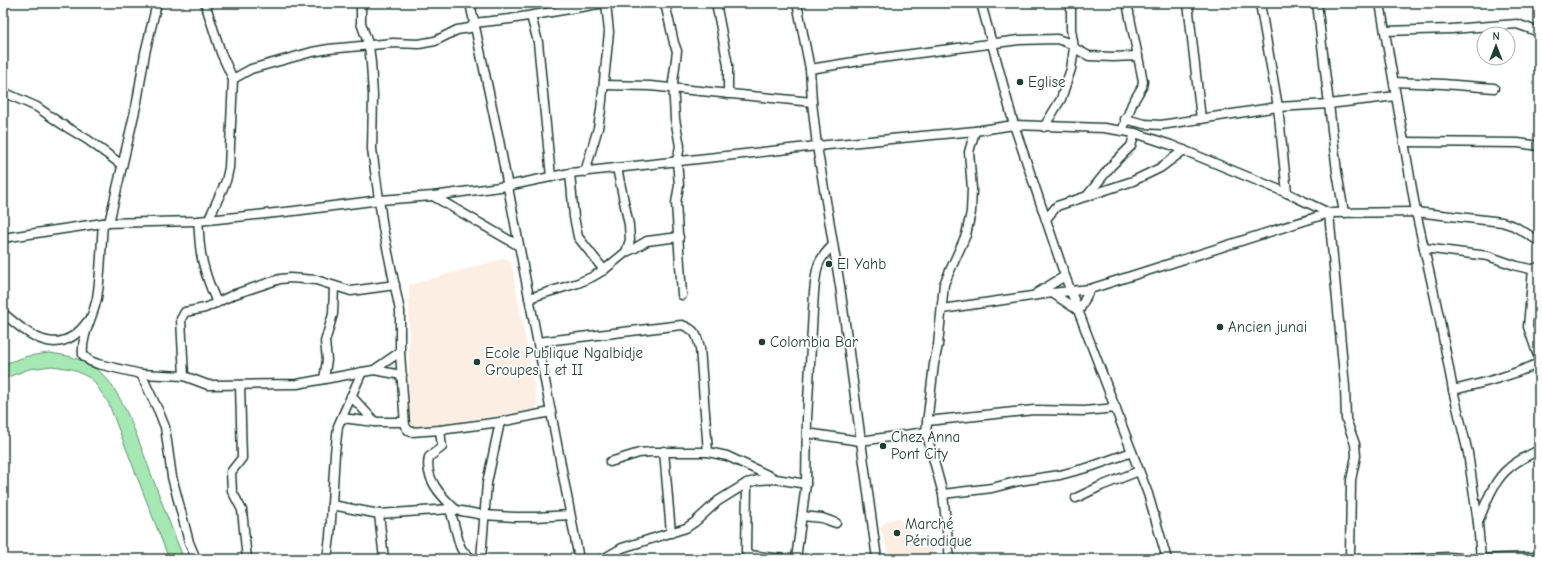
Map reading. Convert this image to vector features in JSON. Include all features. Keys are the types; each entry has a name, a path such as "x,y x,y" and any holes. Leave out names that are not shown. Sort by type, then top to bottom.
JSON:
{"street":[{"path":"157,3 145,53 137,102 106,223 98,289 93,313 82,345 83,355 90,361 141,374 184,376 208,385 297,384 374,370 402,375"},
{"path":"205,3 221,53 234,79 229,168 223,187 209,219"},
{"path":"361,3 361,22 369,46 371,63 373,95 371,140 383,228 400,311 400,352 404,422 408,430 411,432 440,430 500,422 551,412"},
{"path":"470,3 499,140 578,559"},
{"path":"234,79 251,69 312,52 393,43 420,44 435,41 457,30 470,28 474,23 531,16 605,3 609,32 604,85 598,128 585,172"},
{"path":"665,3 677,51 673,89 680,146 677,162 679,185 676,203 682,295"},
{"path":"716,3 728,65 728,94"},
{"path":"798,3 810,69 817,146 833,244 877,559"},
{"path":"981,3 1014,125 1065,276 1072,290 1148,494 1167,559"},
{"path":"1044,127 1061,99 1071,69 1074,48 1071,29 1071,3"},
{"path":"1122,131 1125,119 1142,87 1143,81 1127,3"},
{"path":"1188,3 1201,119"},
{"path":"1260,3 1278,107 1287,193"},
{"path":"1317,3 1328,104 1344,212"},
{"path":"1380,3 1416,212 1439,316 1452,390 1468,453 1478,523 1481,559"},
{"path":"531,16 538,42 551,177"},
{"path":"1385,31 1451,29 1517,24 1539,32"},
{"path":"810,69 866,60 1020,40 1057,39 1069,43 1074,48 1089,56 1113,58 1138,56"},
{"path":"1394,82 1494,88"},
{"path":"604,85 673,89 812,102"},
{"path":"3,92 37,107 60,124 88,140 122,165"},
{"path":"1125,119 1145,124 1161,125 1278,107 1328,104 1396,96"},
{"path":"3,238 106,223 198,220 294,211 380,200 433,196 507,186 570,173 817,146 975,131 1014,125 1104,128 1135,133 1184,150 1329,212"},
{"path":"950,559 943,494 926,432 934,364 938,345 944,284 966,234 969,223 972,188 969,152 975,131"},
{"path":"1087,196 1111,166 1132,146 1135,133"},
{"path":"1404,142 1518,143 1539,146"},
{"path":"1046,219 1057,206 1133,181 1160,168 1184,150"},
{"path":"617,168 629,225 630,240 626,252"},
{"path":"570,173 574,218 578,237 604,270"},
{"path":"433,196 519,246"},
{"path":"1329,212 1345,387 1346,418 1355,444 1356,456 1351,480 1350,559"},
{"path":"942,310 1072,290 1090,289 1329,212 1416,212 1502,222 1514,226 1539,241"},
{"path":"198,220 203,264 208,284 217,302"},
{"path":"529,298 578,283 592,277 604,270 626,252 646,241 679,237"},
{"path":"630,240 635,248"},
{"path":"796,559 806,484 807,433 816,272 818,262 833,244"},
{"path":"1424,248 1488,256 1537,269 1528,327 1538,363 1539,374"},
{"path":"1033,296 1065,276"},
{"path":"184,376 181,319 182,315 188,311 205,308 235,294 280,279 290,278 316,280 351,291 395,285"},
{"path":"324,379 327,360 325,342 333,314 334,286"},
{"path":"1079,311 1090,289"},
{"path":"1052,293 1079,311"},
{"path":"3,313 32,336 54,343 67,341 86,324 93,313"},
{"path":"538,342 682,325 692,329 698,337 700,348 708,452"},
{"path":"374,370 400,352"},
{"path":"1452,390 1499,379 1538,363"},
{"path":"327,559 329,553 338,426 350,396 362,372"},
{"path":"141,374 165,427 172,477 189,542 196,559"},
{"path":"240,385 242,458 231,472 232,491 242,510 247,559"},
{"path":"350,396 375,422"},
{"path":"1106,408 1113,398"},
{"path":"927,421 1034,410 1084,411 1116,408"},
{"path":"342,418 375,422 404,422"},
{"path":"482,559 487,483 500,422"},
{"path":"440,430 442,447 429,456 430,472 440,495 452,509 460,546 462,550 472,559"},
{"path":"807,433 860,441 926,432"},
{"path":"1478,523 1489,495 1504,472 1515,463 1539,450"},
{"path":"664,451 671,533"},
{"path":"610,462 639,453 664,451 708,452 727,456 776,479"},
{"path":"943,494 992,488 1019,481 1060,475 1090,468 1132,452"},
{"path":"1076,498 1139,471"},
{"path":"603,559 622,548 686,528 695,522 718,501 747,483 759,480 776,479 806,484"},
{"path":"747,483 746,552 750,555 784,559"},
{"path":"332,505 379,514 452,509 484,515 536,517 570,515"},
{"path":"379,514 384,559"},
{"path":"802,516 822,518 836,523"},
{"path":"1406,559 1449,557 1469,559"},
{"path":"1474,559 1539,557"}],"shaded area":[{"path":"506,258 511,262 538,406 535,410 414,428 409,421 409,285"},
{"name":"Marché Périodique","path":"899,518 922,546 933,548 934,558 894,559 888,553 880,527 887,521"}],"green space":[{"path":"49,353 69,356 88,363 107,379 115,390 129,417 184,559 169,559 108,402 92,379 72,369 52,366 29,369 3,379 3,364 28,356"}],"place":[{"name":"Eglise","path":"1020,82"},
{"name":"El Yahb","path":"829,264"},
{"name":"Ancien junai","path":"1220,327"},
{"name":"Colombia Bar","path":"762,342"},
{"name":"Ecole Publique Ngalbidje Groupes I et II","path":"477,362"},
{"name":"Chez Anna Pont City","path":"883,446"},
{"name":"Marché Périodique","path":"897,533"}]}
